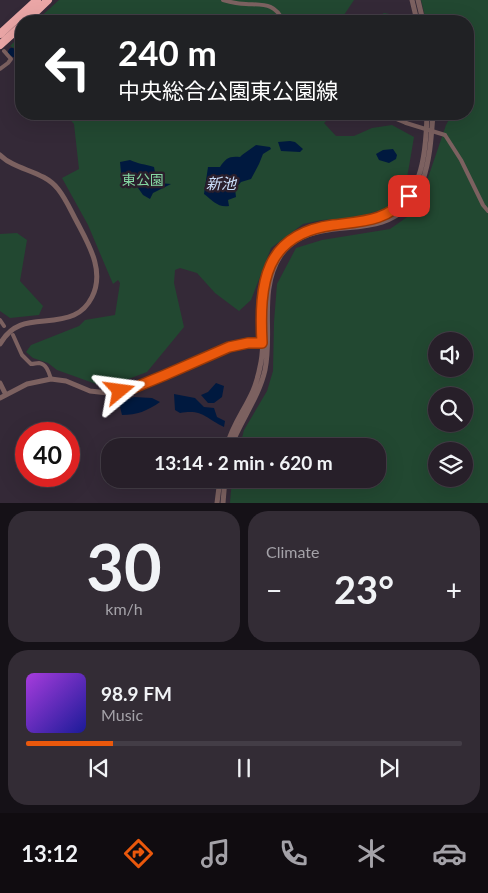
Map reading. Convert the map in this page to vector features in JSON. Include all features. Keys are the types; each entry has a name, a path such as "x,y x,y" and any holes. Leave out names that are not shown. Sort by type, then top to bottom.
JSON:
{"highway":[{"path":"21,15 37,0"},
{"path":"32,15 48,0"},
{"path":"0,34 15,20"},
{"path":"2,48 15,33"}],"street":[{"path":"223,0 269,6 276,10 280,15"},
{"path":"412,0 416,15"},
{"path":"418,0 422,15"},
{"path":"0,69 10,59 2,48"},
{"path":"399,120 445,135 461,160 483,205 488,211"},
{"path":"230,438 255,386 262,360 265,343 262,291 270,266 276,255 302,232 315,228 364,221 386,214 399,206 409,196 416,183 425,150 427,120"},
{"path":"234,438 255,397 264,371 268,290 276,264 282,253 292,244 313,233 383,222 395,217 418,194 423,182 431,144 433,120"},
{"path":"0,155 6,161 48,179 57,188 88,243 98,274 95,292 86,308 63,319 28,322 20,325 8,334 0,344"},
{"path":"0,320 4,326"},
{"path":"13,335 22,355 31,364 39,363 45,366 51,379"},
{"path":"0,398 20,387 39,380 51,379 66,382 90,391 108,393 131,389 229,347 248,343 265,343"},
{"path":"0,383 6,395"},
{"path":"217,503 219,488"},
{"path":"223,503 224,488"}],"green space":[{"path":"59,0 354,0 344,15 43,15"},
{"path":"421,0 488,0 488,503 230,503 231,488 386,488 386,438 242,438 244,430 267,391 273,371 277,284 296,248 322,240 390,229 410,215 419,204 449,120 474,120 474,15 425,15"},
{"path":"15,41 15,53 9,52 14,48 10,46"},
{"name":"東公園","path":"70,120 327,120 324,123 336,136 354,136 372,128 392,125 414,137 406,184 390,207 355,218 322,220 303,224 271,248 251,300 239,311 215,293 197,273 180,268 175,270 174,283 184,327 147,372 118,383 96,384 57,370 48,363 33,358 26,352 31,345 79,326 85,320 115,315 120,283 118,280 113,284 88,225 62,178 79,169 74,124"},
{"path":"17,233 27,240 20,281 43,306 39,315 10,318 0,311 0,234"}],"water":[{"path":"278,142 295,142 303,149 300,152 281,151"},
{"name":"新池","path":"256,145 270,147 271,149 263,154 251,179 241,182 235,189 236,197 228,200 229,206 218,205 204,194 208,167 220,167 228,158 240,157"},
{"path":"393,149 397,155 396,159 389,163 379,160 376,154 383,150"},
{"path":"130,160 154,167 156,178 160,183 171,184 153,193 150,199 143,195 136,185 122,183 120,162"},
{"path":"216,383 224,386 222,397 214,403 208,403 201,395 208,392"},
{"path":"174,394 195,398 204,407 214,408 217,417 225,421 224,427 199,413 180,413 175,410"},
{"path":"134,397 152,398 160,402 142,412 122,415 119,403"}],"route":[{"path":"120,391 131,389 229,347 238,344 262,343 262,291 270,266 284,246 302,232 315,228 364,221 386,214 399,206 409,196"}]}
